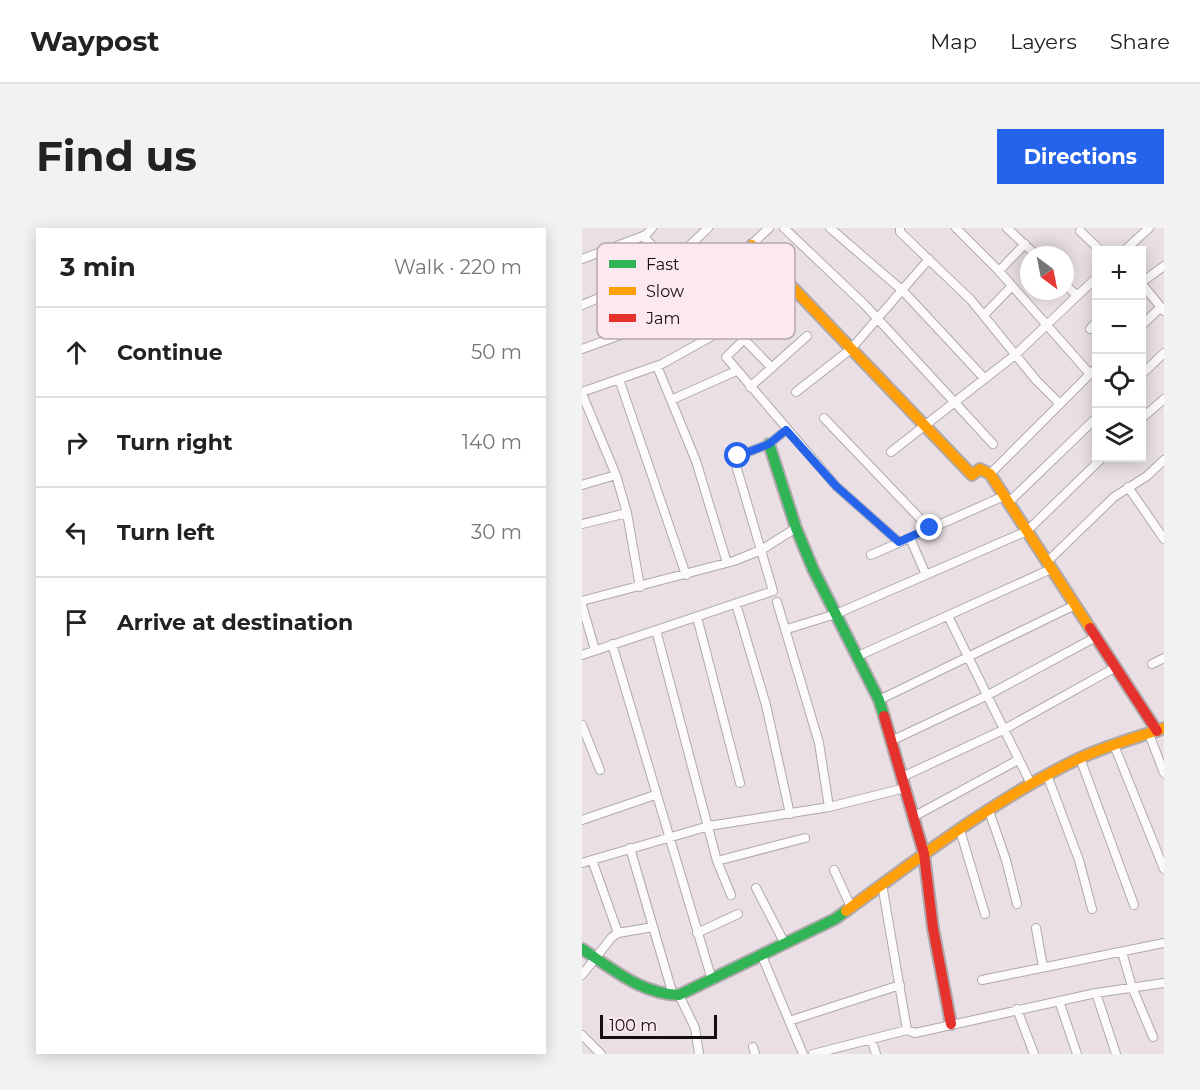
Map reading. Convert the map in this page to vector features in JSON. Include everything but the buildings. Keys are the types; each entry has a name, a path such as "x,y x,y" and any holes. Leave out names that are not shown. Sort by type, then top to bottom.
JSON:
{"street":[{"path":"624,243 643,236 652,228"},
{"path":"693,243 708,228"},
{"path":"754,243 770,228"},
{"path":"784,228 878,319 993,444"},
{"path":"830,228 840,231 903,291 984,378"},
{"path":"900,228 900,232 984,315 1059,404"},
{"path":"956,228 1092,370"},
{"path":"999,271 1025,244 1007,228"},
{"path":"1129,246 1149,228"},
{"path":"1080,231 1096,246"},
{"path":"643,236 650,243"},
{"path":"582,259 597,253"},
{"path":"796,392 851,349 929,259"},
{"path":"1146,280 1164,266"},
{"path":"891,452 1016,355 1092,282"},
{"path":"984,315 1012,286"},
{"path":"1146,288 1163,309 1146,322"},
{"path":"795,290 972,475 980,469 990,474 1157,731 1164,773"},
{"path":"1074,293 1077,296"},
{"path":"582,305 597,299"},
{"path":"750,387 807,336"},
{"path":"582,349 610,339"},
{"path":"640,587 627,513 616,475 582,393 657,366 706,339"},
{"path":"772,368 744,340 726,357 836,486 899,542"},
{"path":"1146,370 1164,352"},
{"path":"657,366 696,461 727,563"},
{"path":"671,400 736,371"},
{"path":"990,474 1092,372"},
{"path":"619,379 686,575"},
{"path":"1146,415 1164,399"},
{"path":"824,418 930,528"},
{"path":"871,555 930,528 1006,499 1092,422"},
{"path":"582,655 773,591 735,462 738,456 769,444 786,430"},
{"path":"769,444 796,528 813,569 879,700 924,854 933,928 951,1024"},
{"path":"858,656 1049,565 1128,487 1147,476 1164,460"},
{"path":"787,629 836,614 1027,531 1098,462"},
{"path":"582,485 616,475"},
{"path":"1128,487 1164,539"},
{"path":"582,524 627,513"},
{"path":"595,650 582,603 727,563 761,550 796,528"},
{"path":"910,538 926,574"},
{"path":"777,602 787,629 819,743 829,807"},
{"path":"736,604 766,705 790,814"},
{"path":"879,700 1075,605"},
{"path":"948,615 1031,784"},
{"path":"697,616 740,783"},
{"path":"656,630 717,861 731,895"},
{"path":"891,741 986,696 1096,637"},
{"path":"612,644 655,795 712,980"},
{"path":"1152,664 1164,658"},
{"path":"582,863 709,826 829,807 903,783 1116,667"},
{"path":"582,725 600,770"},
{"path":"582,949 648,991 663,996 676,995 835,920 924,854 1047,775 1080,758 1157,731"},
{"path":"1114,745 1164,869"},
{"path":"1080,758 1134,905"},
{"path":"913,817 1018,760"},
{"path":"1047,775 1079,860 1092,909"},
{"path":"582,820 655,795"},
{"path":"989,811 1006,860 1017,904"},
{"path":"960,831 985,914"},
{"path":"717,861 805,838"},
{"path":"630,848 676,995 695,1028 699,1054"},
{"path":"592,860 618,933"},
{"path":"834,870 851,907"},
{"path":"882,884 907,1030"},
{"path":"756,888 784,944"},
{"path":"697,933 738,914"},
{"path":"582,975 618,933 653,927"},
{"path":"1036,928 1043,967"},
{"path":"982,980 1164,943"},
{"path":"1122,952 1132,987 1153,1037"},
{"path":"762,956 803,1054"},
{"path":"813,1054 907,1030 915,1033 1096,993 1164,983"},
{"path":"789,1021 900,986"},
{"path":"1096,993 1116,1054"},
{"path":"1059,1001 1077,1054"},
{"path":"1017,1009 1034,1054"},
{"path":"582,1035 600,1054"},
{"path":"871,1039 876,1054"}],"traffic: fast":[{"path":"769,444 796,528 813,569 879,700 884,716"},
{"path":"582,949 640,985 665,994 679,995 835,919 846,911"}],"traffic: slow":[{"path":"795,290 972,475 980,469 990,474 1090,628"},
{"path":"846,911 959,830 1017,792 1088,754 1164,728"}],"traffic: jam":[{"path":"1090,628 1157,731"},
{"path":"884,716 924,854 933,928 951,1024"}],"route":[{"path":"738,456 769,444 786,430 836,486 899,542 930,528"}]}
